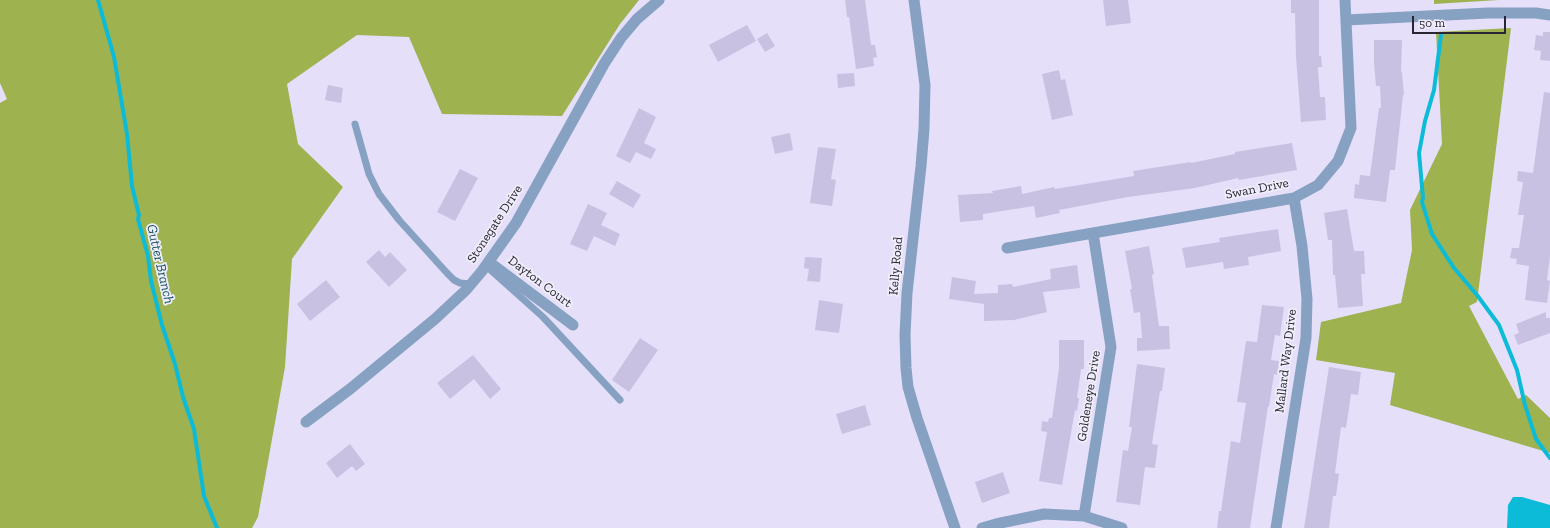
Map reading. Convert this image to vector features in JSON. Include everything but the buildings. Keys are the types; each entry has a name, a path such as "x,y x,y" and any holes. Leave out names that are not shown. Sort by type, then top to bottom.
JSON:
{"street":[{"name":"Stonegate Drive","path":"306,422 350,389 435,318 471,284 488,264 516,223 604,64 621,38 636,19 659,0"},
{"name":"Kelly Road","path":"914,0 922,54 925,99 921,166 907,300 905,335 906,368 908,387 917,418 955,528"},
{"name":"Swan Drive","path":"1007,248 1294,198 1318,185 1338,160 1351,128 1344,0"},
{"path":"1346,20 1488,13 1536,13 1550,15"},
{"name":"Mallard Way Drive","path":"1276,528 1306,338 1307,299 1302,246 1294,198"},
{"name":"Goldeneye Drive","path":"1084,516 1111,347 1093,233"},
{"name":"Dayton Court","path":"488,264 573,325"},
{"path":"982,528 1044,514 1084,516 1122,528"}],"lane":[{"path":"355,124 369,174 379,194 451,277 460,283 471,284"},
{"path":"488,264 620,400"}],"green space":[{"path":"0,0 639,0 620,24 562,116 442,114 409,37 357,35 287,84 298,144 343,187 292,259 285,367 258,517 252,528 0,528 0,103 7,99 0,83"},
{"path":"1434,0 1499,0 1434,4"},
{"path":"1511,28 1477,302 1469,306 1518,399 1526,395 1550,418 1550,453 1390,405 1395,373 1316,360 1321,322 1401,303 1412,250 1410,210 1442,144 1436,32"}],"water":[{"path":"1513,497 1522,497 1550,505 1550,528 1507,528 1508,505"}],"waterway":[{"name":"Gutter Branch","path":"98,0 114,57 127,134 132,186 139,215 138,219 148,256 151,281 162,325 194,429 204,496 217,528"},
{"path":"1441,35 1434,90 1425,121 1419,153 1423,198 1422,202 1432,234 1454,268 1477,295 1499,325 1517,370 1525,405 1536,439 1550,458"}]}
